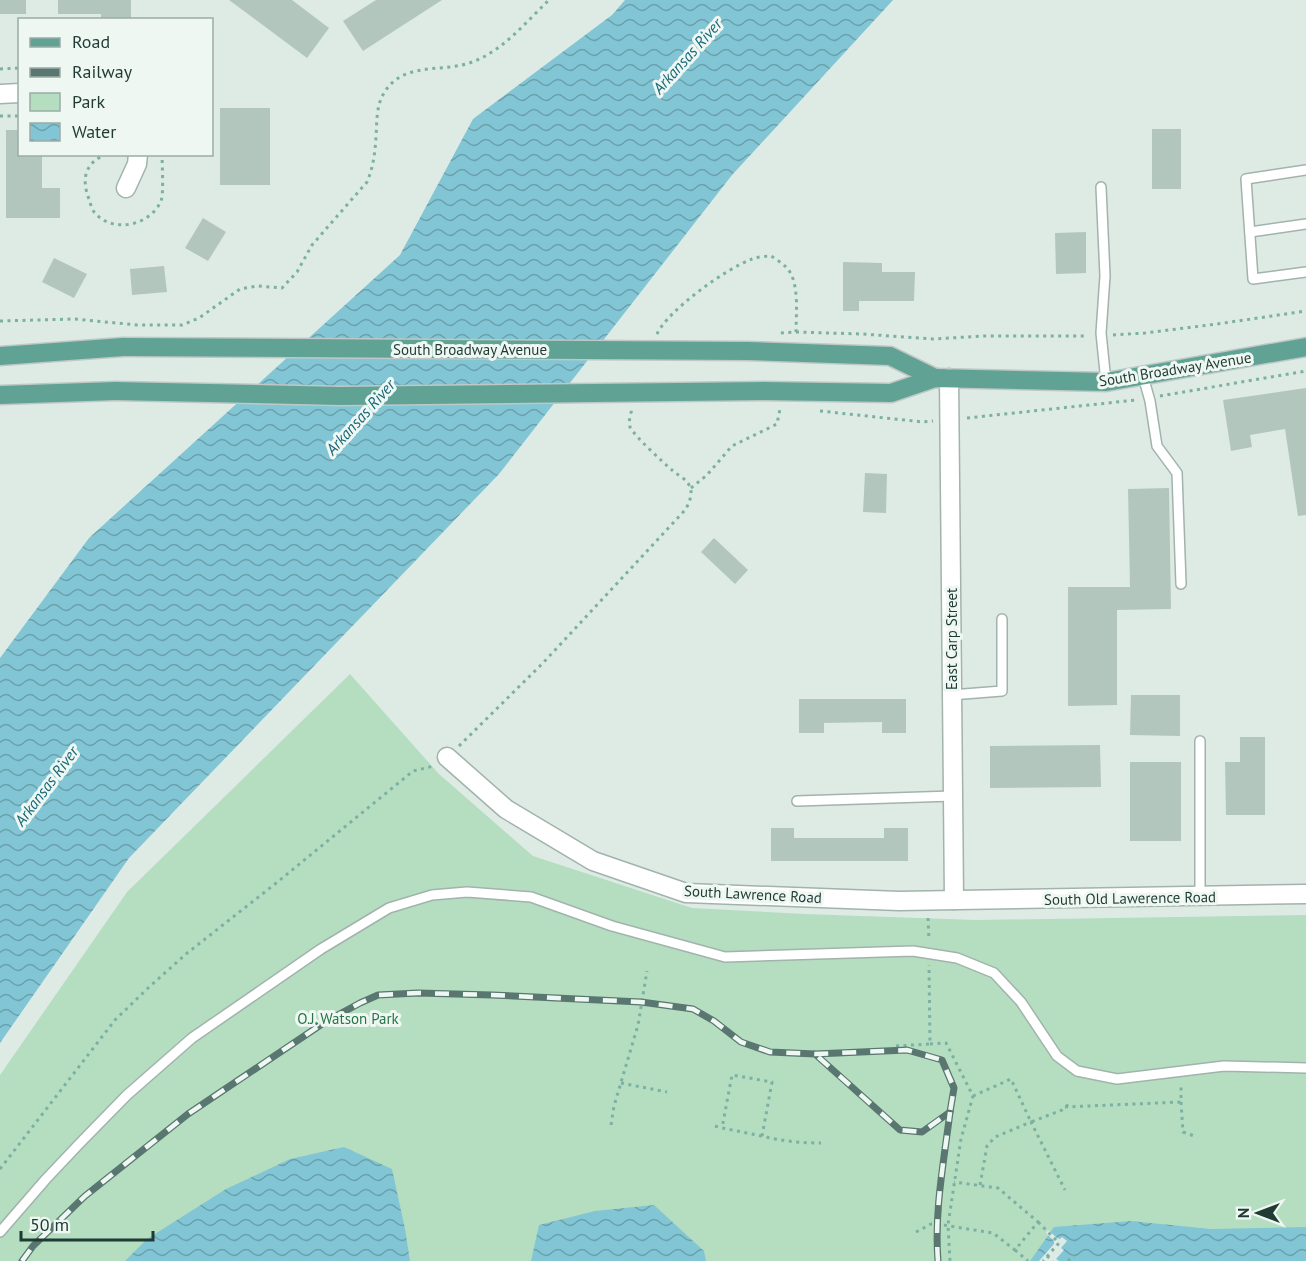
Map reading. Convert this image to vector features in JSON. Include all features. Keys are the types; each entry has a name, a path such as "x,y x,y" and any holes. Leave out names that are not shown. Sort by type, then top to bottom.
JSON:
{"main road":[{"name":"South Broadway Avenue","path":"0,356 123,347 748,351 890,356 942,378"},
{"name":"South Broadway Avenue","path":"0,395 116,391 340,396 764,391 782,400 891,393 942,378 1106,382 1306,347"}],"street":[{"path":"0,94 18,93"},
{"path":"126,188 137,164 138,156"},
{"name":"East Carp Street","path":"942,378 949,420 954,900"},
{"name":"South Lawrence Road","path":"447,757 506,809 593,861 686,893 898,901 954,900"},
{"name":"South Old Lawerence Road","path":"954,900 1306,894"}],"lane":[{"path":"1306,170 1246,179 1253,279 1306,272"},
{"path":"1101,187 1105,276 1101,336 1106,382"},
{"path":"1250,232 1306,224"},
{"path":"1143,376 1157,446 1177,473 1181,584"},
{"path":"951,695 1002,691 1002,619"},
{"path":"1200,741 1200,897"},
{"path":"797,801 953,796"},
{"path":"0,1232 46,1179 127,1095 192,1038 321,949 389,908 432,895 467,892 531,897 612,926 725,957 914,951 957,958 994,973 1022,1002 1057,1056 1077,1071 1117,1078 1224,1066 1306,1068"}],"path":[{"path":"0,321 75,319 137,325 182,325 199,318 240,289 258,286 282,288 297,272 312,245 367,182 372,170 379,105 384,92 395,80 425,68 464,64 487,55 511,37 549,0"},
{"path":"0,69 18,68"},
{"path":"0,116 18,116"},
{"path":"657,335 661,326 676,309 725,273 753,258 771,256 787,268 794,279 796,332"},
{"path":"775,333 862,334 933,339 984,336 1101,336 1145,333 1306,310"},
{"path":"810,410 923,422 949,420 1119,403 1306,371"},
{"path":"0,1169 116,1020 147,989 186,954 413,771 440,765 543,663 686,509 691,498 691,488 643,443 630,427 629,419 634,400"},
{"path":"772,409 782,400"},
{"path":"782,400 790,409"},
{"path":"691,488 707,475 732,446 777,424 782,400"},
{"path":"928,918 930,1044"},
{"path":"611,1125 614,1106 638,1025 647,970"},
{"path":"896,1046 946,1043 973,1096 961,1138 948,1225 950,1261"},
{"path":"1181,1071 1183,1132 1197,1137"},
{"path":"722,1128 732,1075 772,1082 762,1136"},
{"path":"973,1096 1011,1079 1065,1190"},
{"path":"621,1083 667,1092"},
{"path":"980,1185 987,1146 995,1137 1062,1110 1071,1102"},
{"path":"1065,1107 1181,1102"},
{"path":"715,1126 773,1139 821,1143"},
{"path":"954,1182 998,1188 1038,1222 1059,1243 1043,1261"},
{"path":"1015,1250 1038,1222"},
{"path":"915,1232 931,1224 993,1233 1028,1261"},
{"path":"1068,1261 1074,1255"},
{"path":"1047,1256 1053,1261"}],"green space":[{"name":"O.J. Watson Park","path":"350,674 439,774 533,856 692,908 976,920 1306,915 1306,1261 0,1261 0,1075 127,892"}],"water":[{"name":"Arkansas River","path":"625,0 893,0 732,175 499,474 129,858 0,1043 0,658 89,538 400,255 473,119 612,15"},
{"path":"344,1147 392,1169 410,1261 125,1261 147,1239 226,1189 290,1159"},
{"path":"654,1205 704,1251 706,1261 531,1261 539,1225 595,1211"},
{"path":"1131,1221 1211,1229 1306,1227 1306,1261 1030,1261 1054,1227"}],"pier":[{"path":"1048,1230 1057,1238 1062,1237 1067,1241 1061,1248 1064,1250 1056,1259 1059,1261 1039,1261 1054,1244 1046,1233"}],"building":[{"path":"0,0 26,0 26,14 0,14"},
{"path":"58,0 131,0 131,18 101,18 101,14 58,14"},
{"path":"229,0 292,0 329,28 307,58"},
{"path":"376,0 442,0 363,51 343,21"},
{"path":"220,108 270,108 270,185 220,185"},
{"path":"1152,129 1181,129 1181,189 1152,189"},
{"path":"6,130 18,130 18,156 42,156 42,188 60,188 60,218 6,218"},
{"path":"203,218 226,232 208,261 185,248"},
{"path":"1086,232 1086,273 1056,274 1055,233"},
{"path":"54,258 87,274 74,298 42,282"},
{"path":"843,262 882,263 882,272 915,272 914,301 859,301 859,311 843,311"},
{"path":"164,266 167,292 132,295 130,269"},
{"path":"1306,388 1306,515 1298,516 1285,429 1250,435 1252,447 1231,451 1223,400"},
{"path":"865,473 887,474 886,513 863,512"},
{"path":"1169,488 1171,609 1117,610 1117,705 1068,706 1068,587 1130,587 1128,489"},
{"path":"714,538 748,570 735,584 701,552"},
{"path":"1131,695 1180,695 1180,736 1130,735"},
{"path":"799,699 906,699 906,733 882,733 882,722 824,723 824,733 799,733"},
{"path":"1240,737 1265,737 1265,815 1226,815 1225,762 1240,762"},
{"path":"1100,745 1101,787 990,788 990,746"},
{"path":"1130,762 1181,762 1181,841 1130,841"},
{"path":"771,828 794,828 794,838 884,838 884,828 908,828 908,861 771,861"}],"railway":[{"path":"22,1261 33,1246 85,1196 188,1114 325,1022 378,995 418,993 641,1002 693,1009 714,1021 741,1042 770,1052 815,1054 907,1050 942,1060 954,1088 950,1112 922,1132 900,1130 815,1054"},
{"path":"938,1261 938,1205 950,1112"}]}
